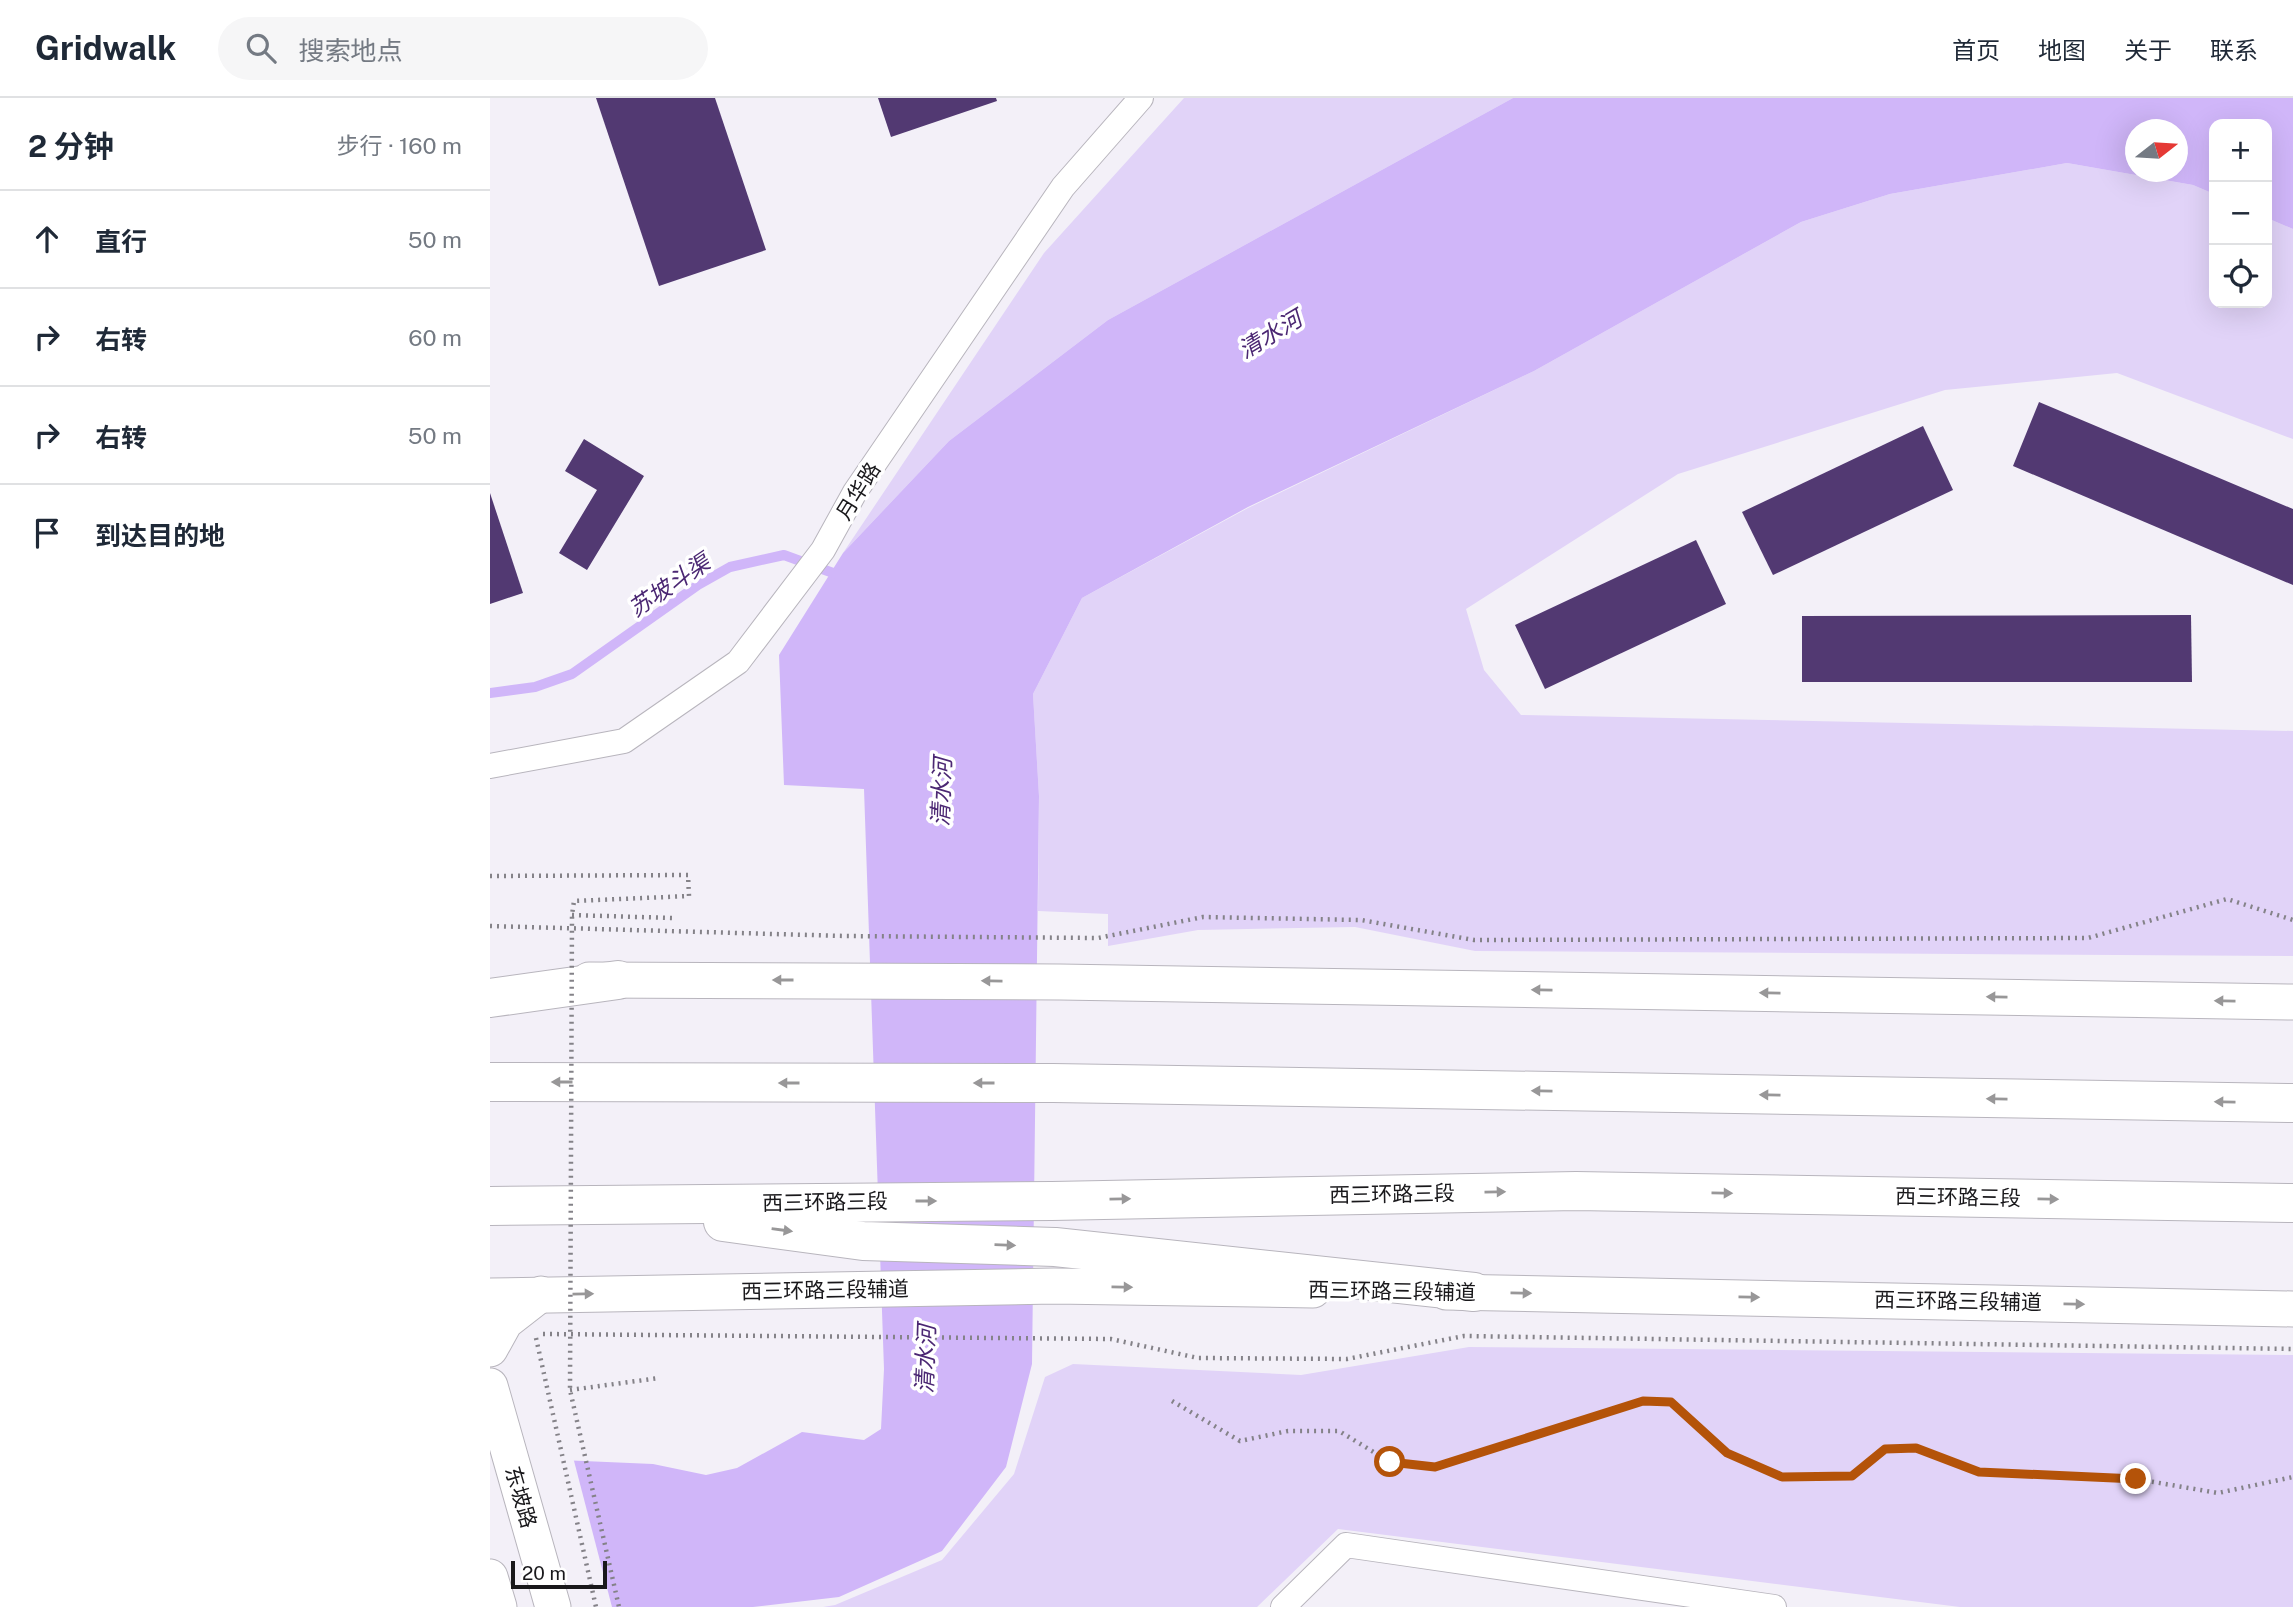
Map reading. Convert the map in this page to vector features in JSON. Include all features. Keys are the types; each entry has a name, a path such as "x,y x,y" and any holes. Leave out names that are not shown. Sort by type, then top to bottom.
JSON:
{"highway":[{"path":"490,998 618,980"},
{"path":"490,1082 1053,1083 2293,1104"},
{"name":"西三环路三段","path":"490,1206 1052,1201 1576,1191 2293,1203"},
{"path":"593,1205 863,1241 1055,1247 1474,1292"}],"main road":[{"path":"490,980 851,979 2293,1002"},
{"name":"西三环路三段辅道","path":"490,1296 1054,1286 2293,1309"},
{"path":"491,1345 505,1322 541,1294"},
{"name":"东坡路","path":"490,1388 553,1607"},
{"path":"490,1577 499,1607"}],"street":[{"name":"月华路","path":"490,765 624,741 738,662 823,550 855,492 1063,187 1141,98"},
{"path":"1283,1607 1346,1545 1774,1607"}],"path":[{"path":"490,876 688,875 690,895 574,901 572,915 570,1390 619,1607"},
{"path":"490,926 845,936 1098,939 1203,917 1361,920 1474,940 2088,938 2227,899 2293,920"},
{"path":"572,915 672,918"},
{"path":"535,1334 596,1607"},
{"path":"491,1345 535,1334 663,1338 866,1335 1111,1339 1198,1358 1347,1359 1464,1336 2293,1349"},
{"path":"570,1390 659,1378"},
{"path":"1172,1401 1240,1441 1288,1431 1339,1431 1390,1462 1435,1467 1643,1401 1671,1402 1727,1453 1782,1477 1852,1476 1885,1449 1916,1448 1979,1472 2136,1479 2218,1493 2293,1477"}],"shaded area":[{"path":"1184,98 1513,98 1108,320 949,441 843,553 1044,253"},
{"path":"2067,163 2125,173 2125,182 2176,182 2193,185 2209,192 2209,308 2272,308 2272,220 2293,229 2293,439 2117,373 1945,390 1678,474 1466,609 1484,670 1521,715 2293,731 2293,956 1475,951 1355,927 1198,930 1108,946 1108,914 1038,911 1039,796 1033,694 1082,598 1248,508 1534,371 1801,222 1890,194"},
{"path":"1469,1347 2293,1355 2293,1607 1960,1607 1338,1529 1257,1607 823,1607 835,1605 942,1560 1014,1474 1045,1377 1073,1364 1301,1375"}],"water":[{"name":"清水河","path":"1513,98 2293,98 2293,229 2272,220 2272,119 2209,119 2209,192 2176,182 2188,182 2188,119 2125,119 2125,173 2067,163 1890,194 1801,222 1534,371 1248,507 1082,598 1033,694 1039,796 1032,1364 1006,1467 942,1551 839,1597 753,1607 490,1607 490,1457 653,1464 706,1475 737,1468 802,1432 864,1440 881,1429 884,1369 864,789 784,785 779,655 843,553 949,441 1108,320"}],"pier":[{"path":"490,1453 573,1457 612,1607 490,1607"}],"building":[{"path":"596,98 715,98 766,250 659,286"},
{"path":"878,98 996,98 997,101 891,137"},
{"path":"2039,402 2293,509 2293,585 2013,466"},
{"path":"1923,426 1953,490 1773,575 1742,512"},
{"path":"584,439 644,476 587,570 559,553 597,490 565,471"},
{"path":"490,493 523,593 490,604"},
{"path":"1696,540 1726,604 1545,689 1515,625"},
{"path":"2191,615 2192,682 1802,682 1802,616"}],"waterway":[{"name":"苏坡斗渠","path":"490,693 535,687 572,674 698,585 730,567 784,555 844,577"}],"route":[{"path":"1390,1462 1435,1467 1643,1401 1671,1402 1727,1453 1782,1477 1852,1476 1885,1449 1916,1448 1979,1472 2136,1479"}]}
